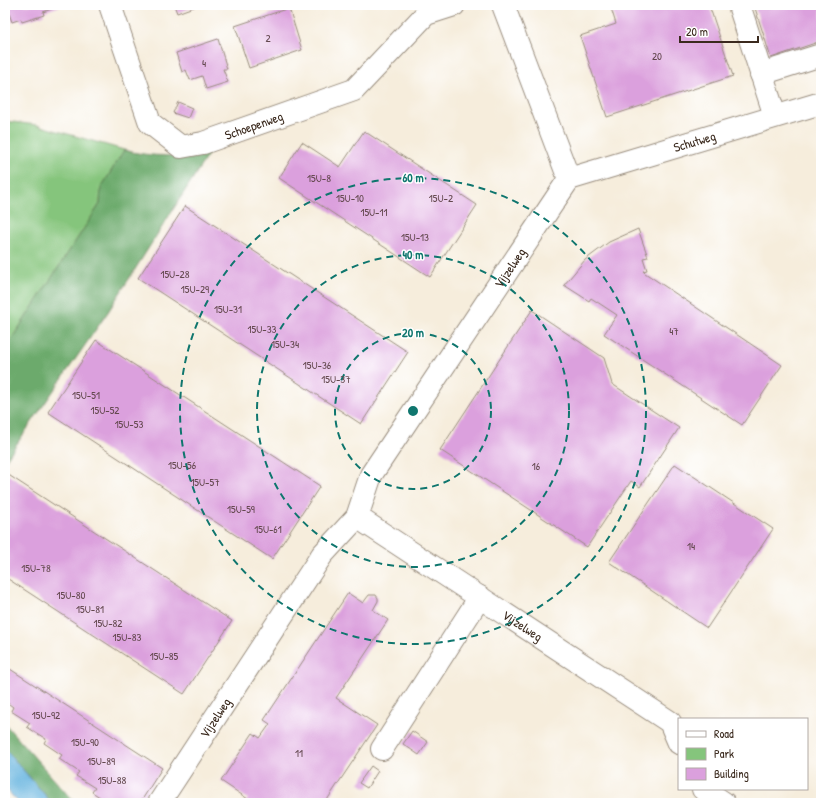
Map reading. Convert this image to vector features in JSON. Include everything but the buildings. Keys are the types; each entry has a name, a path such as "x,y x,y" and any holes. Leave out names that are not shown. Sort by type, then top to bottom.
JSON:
{"street":[{"name":"Schoepenweg","path":"110,5 150,123 181,146 203,143 354,90 426,14 454,5"},
{"path":"503,5 569,179"},
{"path":"739,5 775,116"},
{"path":"761,74 821,55"},
{"name":"Schutweg","path":"569,179 821,103"},
{"name":"Vijzelweg","path":"159,803 322,555 357,517 371,475 569,179"},
{"name":"Vijzelweg","path":"357,517 670,722 678,741"},
{"path":"382,749 480,597"},
{"path":"704,790 724,803"}],"green space":[{"path":"5,121 37,125 124,150 101,188 100,204 5,349"},
{"path":"124,150 135,153 166,156 209,153 108,312 5,461 5,349 100,204 101,188"},
{"path":"5,724 75,803 52,803 5,749"}],"water":[{"path":"5,749 52,803 19,803 5,788"}]}
